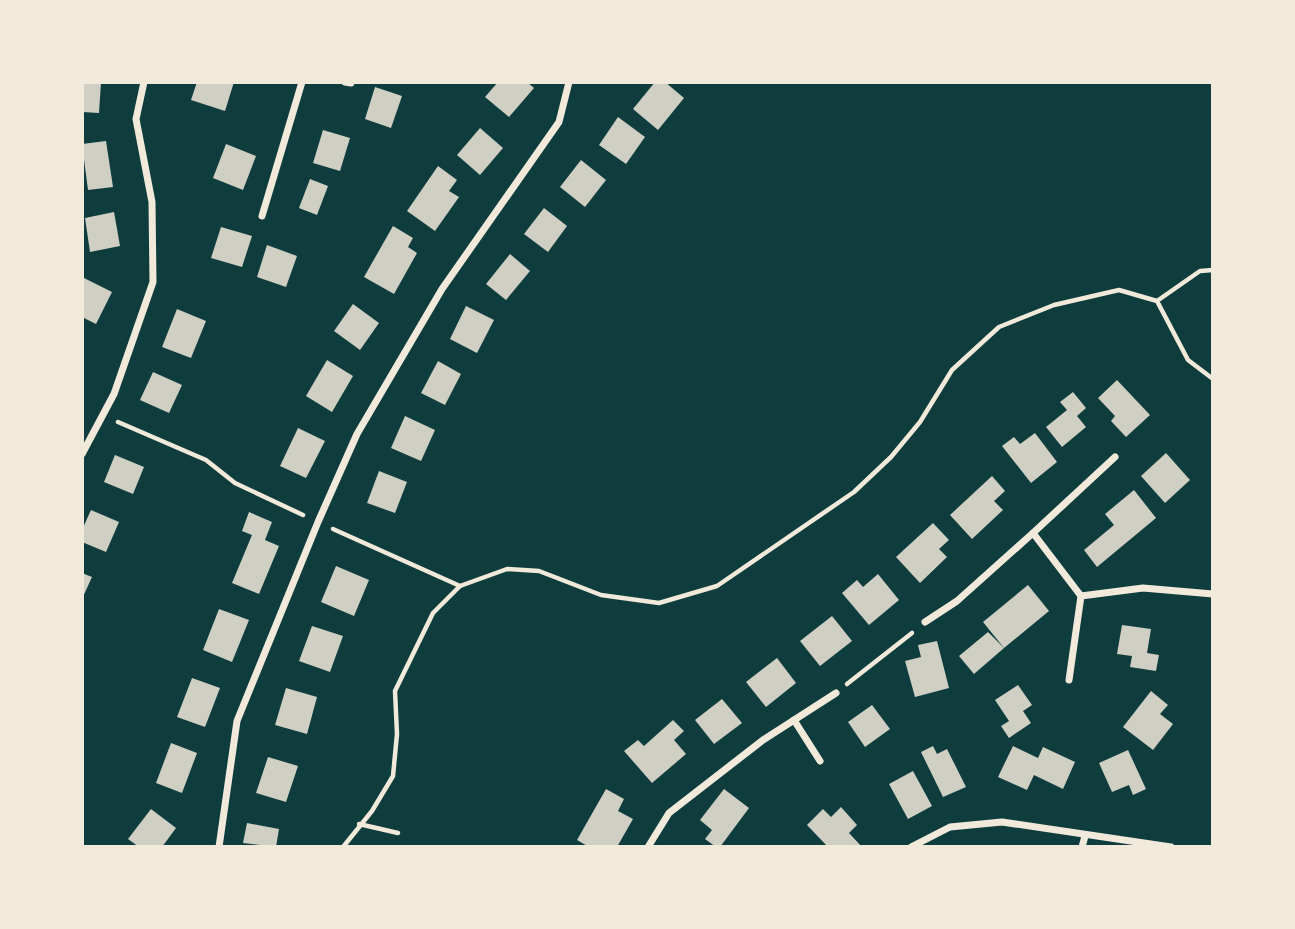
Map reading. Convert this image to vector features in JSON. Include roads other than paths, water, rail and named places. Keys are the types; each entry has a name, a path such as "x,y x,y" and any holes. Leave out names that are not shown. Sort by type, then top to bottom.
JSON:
{"street":[{"path":"82,454 114,394 153,282 152,202 136,118 144,82"},
{"path":"262,216 302,82"},
{"path":"219,847 237,721 317,522 357,434 442,289 559,122 569,82"},
{"path":"925,622 957,601 1115,457"},
{"path":"1033,533 1081,596 1069,680"},
{"path":"1081,596 1143,588 1213,594"},
{"path":"648,847 669,813 794,720 836,693"},
{"path":"794,720 820,761"},
{"path":"911,847 950,827 1002,822 1171,847"},
{"path":"1082,847 1085,836"}]}
